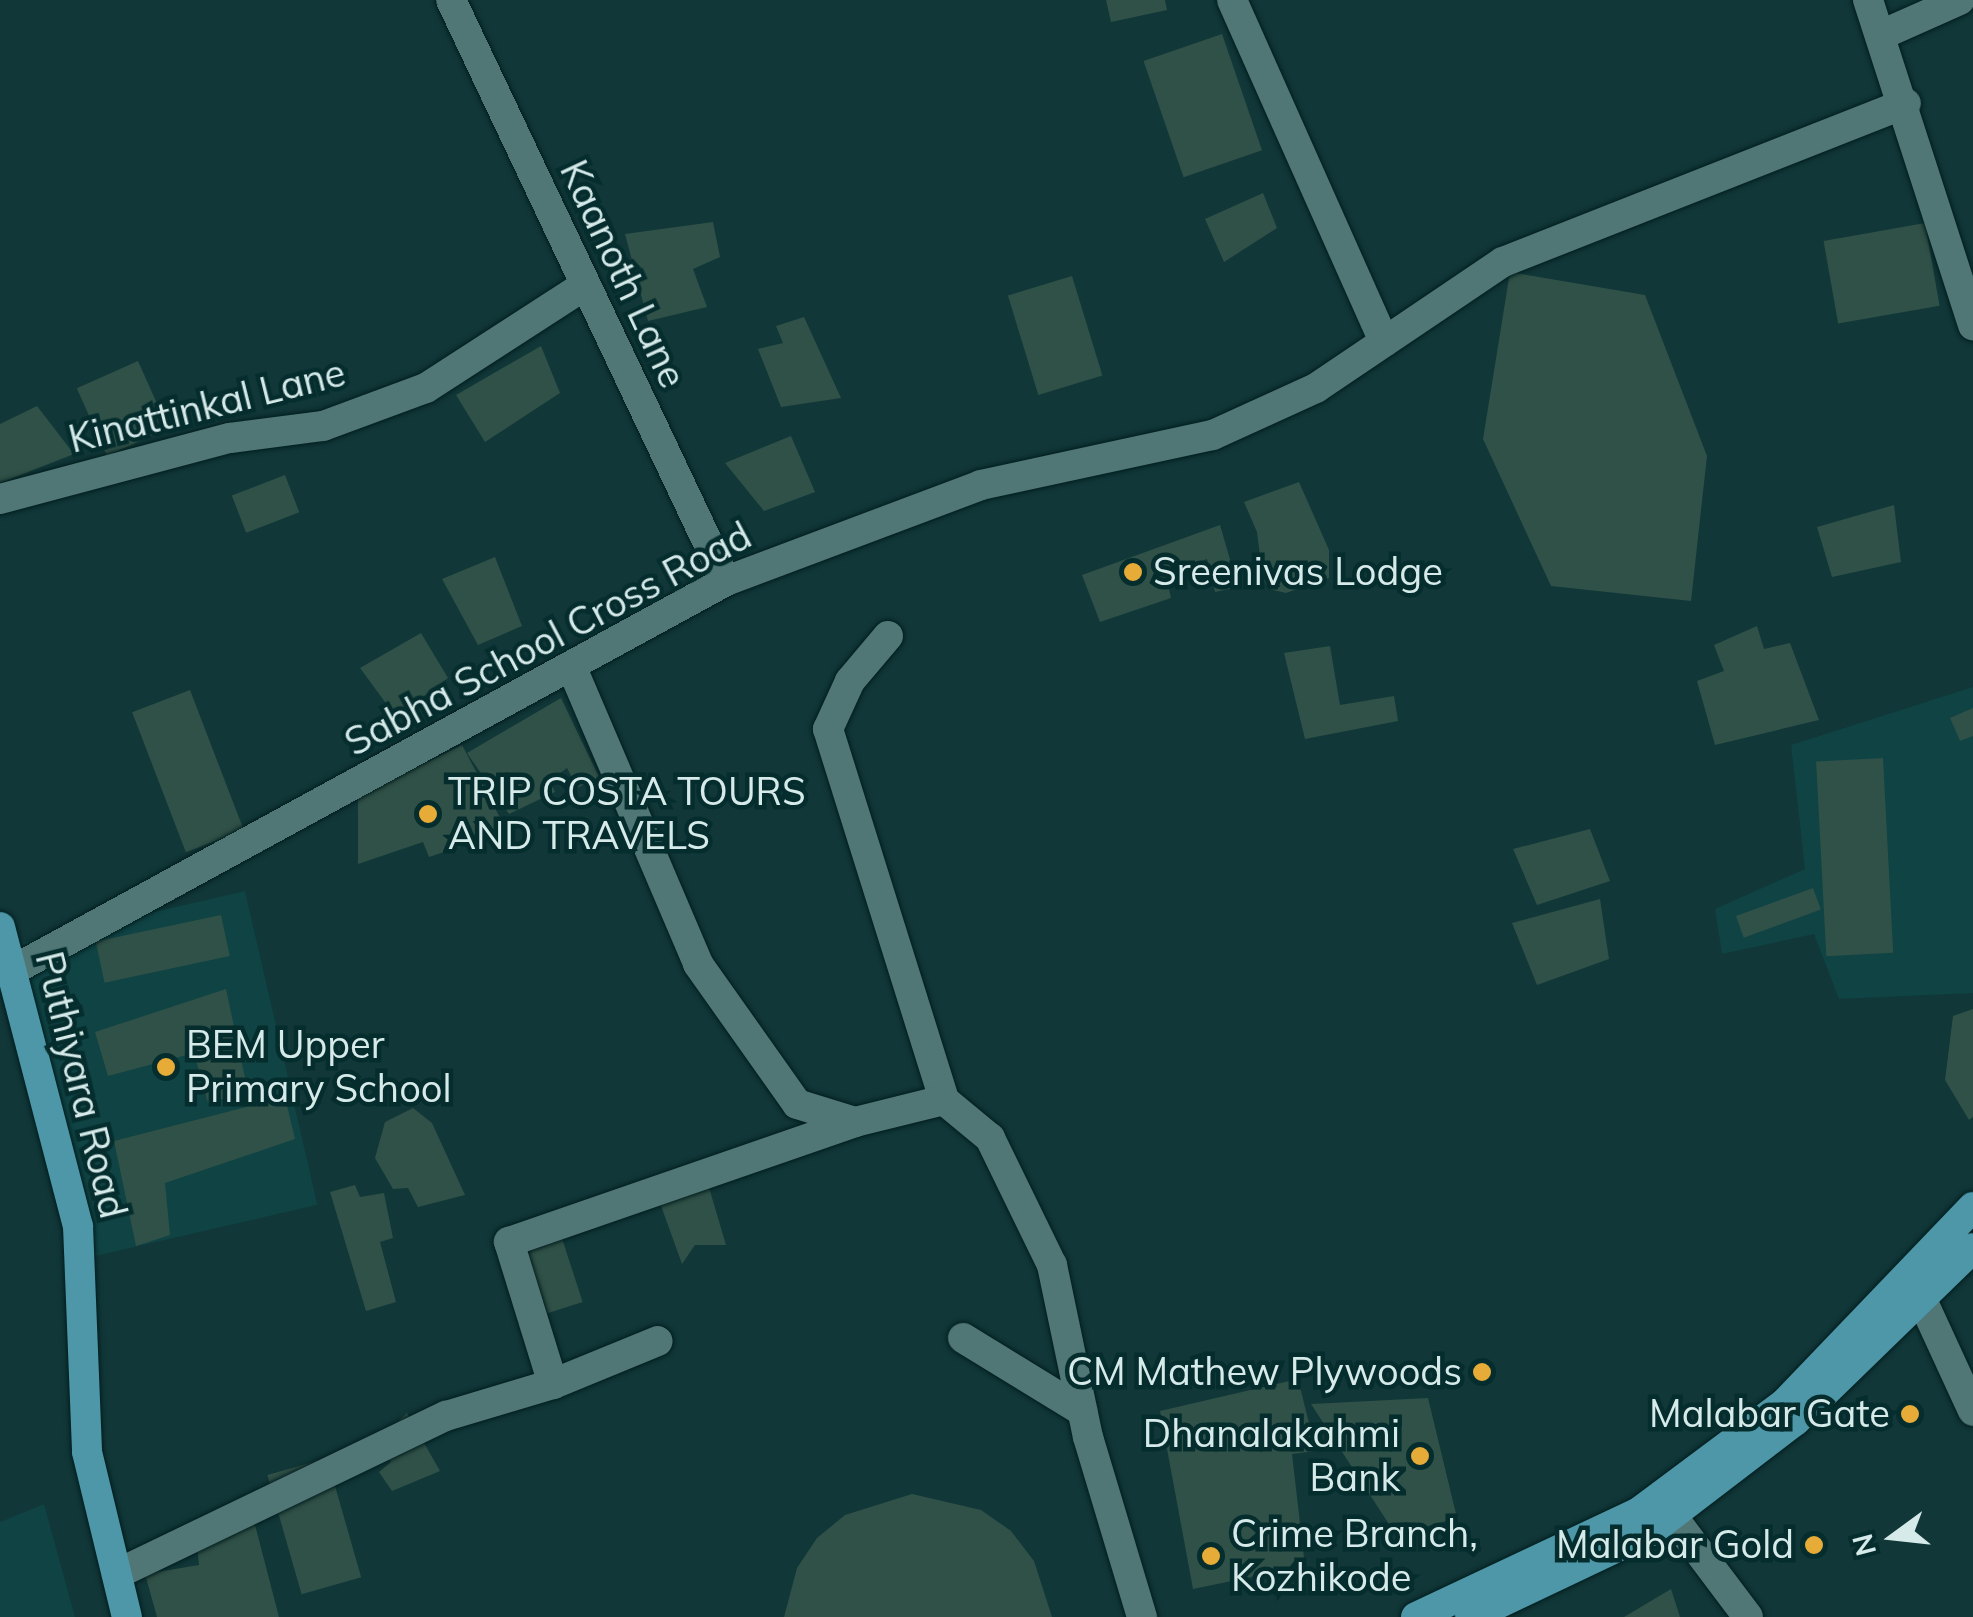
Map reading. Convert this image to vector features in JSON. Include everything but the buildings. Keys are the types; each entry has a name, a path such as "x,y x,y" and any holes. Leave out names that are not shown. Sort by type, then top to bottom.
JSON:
{"main road":[{"name":"Puthiyara Road","path":"0,927 15,969 78,1226 87,1452 127,1617"},
{"path":"1416,1617 1639,1512 1784,1404 1973,1207"},
{"path":"1470,1617 1572,1572 1672,1516 1795,1421 1973,1248"}],"street":[{"name":"Kaanoth Lane","path":"451,0 582,287 726,581"},
{"path":"1232,0 1384,342"},
{"path":"1868,0 1906,103 1973,326"},
{"path":"1880,35 1960,0"},
{"name":"Sabha School Cross Road","path":"15,969 726,581 982,485 1213,435 1316,388 1503,262 1906,103"},
{"name":"Kinattinkal Lane","path":"0,499 230,438 323,426 426,388 582,287"},
{"path":"888,636 850,681 828,729 944,1100 990,1138 1052,1264 1082,1411 1142,1617"},
{"path":"572,668 698,964 797,1104 855,1122"},
{"path":"553,1384 509,1242 855,1122 944,1100"},
{"path":"1922,1300 1973,1411"},
{"path":"963,1338 1082,1411"},
{"path":"117,1574 446,1416 553,1384 658,1341"},
{"path":"1672,1516 1748,1617"}],"shaded area":[{"path":"1973,687 1973,993 1839,999 1814,934 1722,954 1715,909 1805,869 1791,745"},
{"name":"BEM Upper Primary School","path":"245,891 317,1205 85,1259 12,945"},
{"path":"44,1504 75,1617 0,1617 0,1522"}],"place":[{"name":"Sreenivas Lodge","path":"1133,572"},
{"name":"TRIP COSTA TOURS AND TRAVELS","path":"428,814"},
{"name":"BEM Upper Primary School","path":"166,1067"},
{"name":"CM Mathew Plywoods","path":"1482,1372"},
{"name":"Malabar Gate","path":"1910,1414"},
{"name":"Dhanalakahmi Bank","path":"1420,1456"},
{"name":"Malabar Gold","path":"1814,1545"},
{"name":"Crime Branch, Kozhikode","path":"1211,1556"}]}
